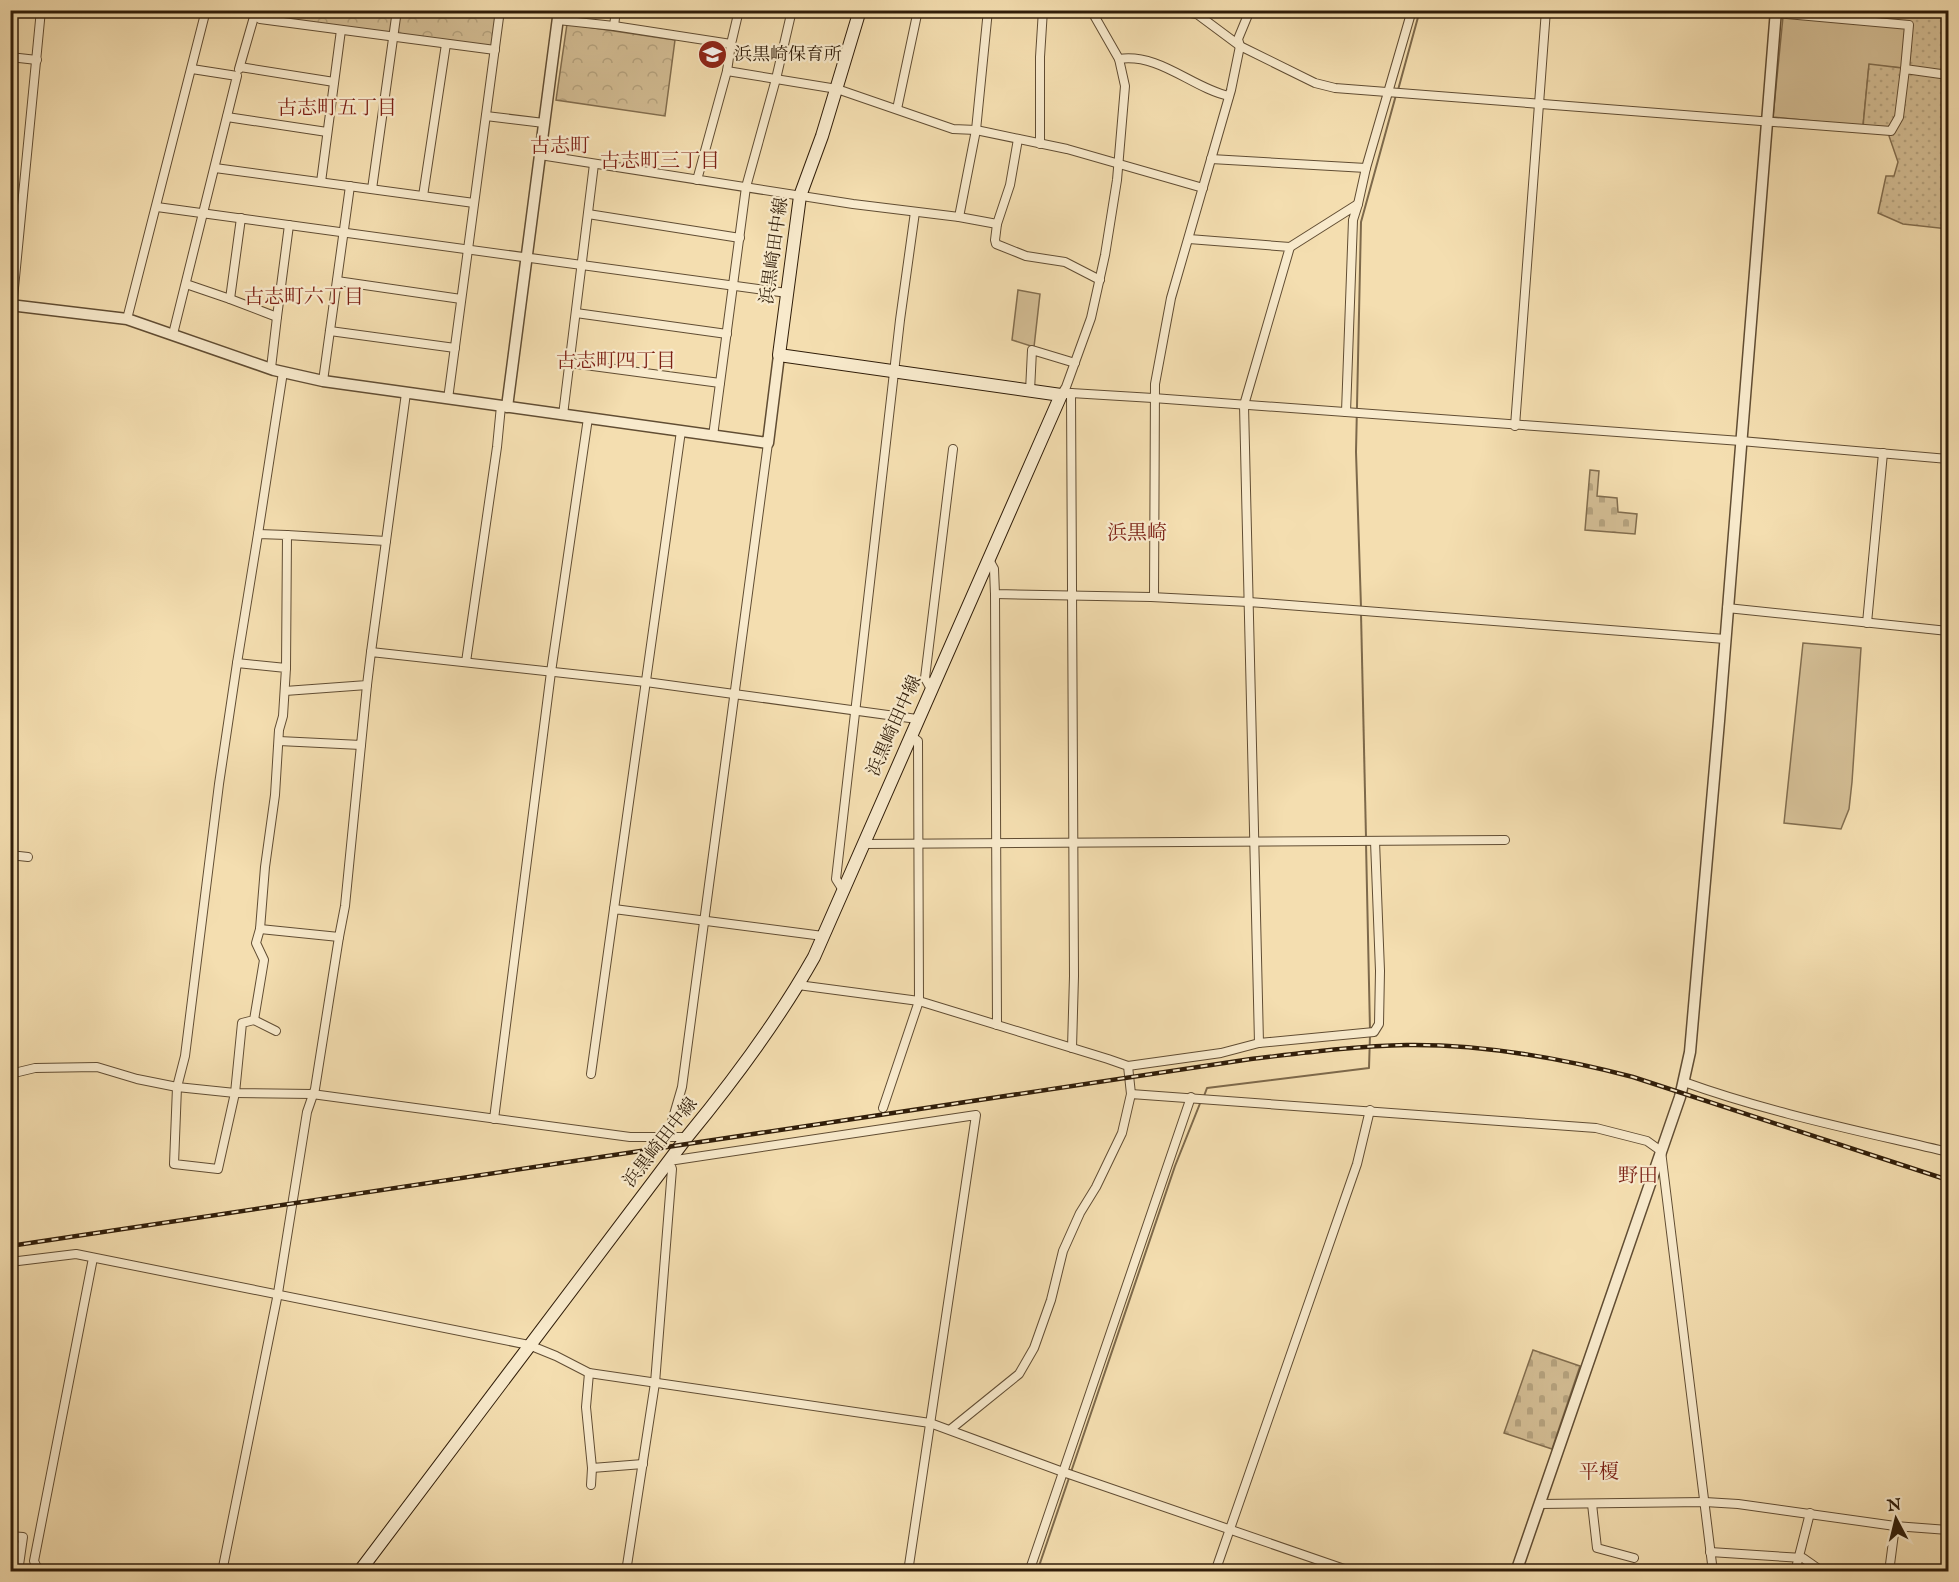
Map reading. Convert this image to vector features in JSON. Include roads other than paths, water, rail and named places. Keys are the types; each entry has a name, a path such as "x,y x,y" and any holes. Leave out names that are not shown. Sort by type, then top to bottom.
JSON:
{"main road":[{"name":"浜黒崎田中線","path":"779,355 800,195 837,89 860,10"},
{"path":"779,355 1030,391 1066,394"},
{"name":"浜黒崎田中線","path":"359,1572 713,1105 798,985 823,936 988,558 1066,394"}],"street":[{"path":"10,329 41,10"},
{"path":"127,319 206,10"},
{"path":"372,189 397,10"},
{"path":"448,399 500,10"},
{"path":"614,26 616,10"},
{"path":"697,180 727,71 739,10"},
{"path":"713,436 746,187 776,79 792,10"},
{"path":"897,109 918,10"},
{"path":"958,217 976,130 988,10"},
{"path":"1040,144 1040,57 1043,10"},
{"path":"1172,10 1198,12 1240,46 1315,83 1335,88 1766,121 1891,131 1899,117 1909,25 1775,12 1766,121 1741,441 1727,608 1725,639 1690,1053 1684,1082 1661,1151 1516,1572"},
{"path":"1154,597 1153,398 1172,298 1229,96 1240,46 1238,39 1250,10"},
{"path":"1347,412 1353,220 1412,10"},
{"path":"1515,426 1545,10"},
{"path":"1072,1048 1074,975 1072,596 1066,387 1091,318 1100,280 1113,209 1125,87 1119,58 1094,11"},
{"path":"254,12 260,19 495,50"},
{"path":"173,334 254,12"},
{"path":"466,662 526,257 558,13 614,26 731,44"},
{"path":"321,182 341,30"},
{"path":"423,196 446,44"},
{"path":"10,57 37,60"},
{"path":"1119,58 1132,57 1154,62 1214,93 1229,96"},
{"path":"192,69 238,71 334,82"},
{"path":"1905,69 1948,75"},
{"path":"727,71 837,89 953,129 976,130 1040,144 1203,188"},
{"path":"486,116 544,123"},
{"path":"227,117 327,132"},
{"path":"1018,139 1010,185 997,224 996,244 1026,256 1065,262 1100,280"},
{"path":"540,155 997,224"},
{"path":"1211,159 1366,168"},
{"path":"563,415 594,164"},
{"path":"215,168 474,203"},
{"path":"323,381 350,186"},
{"path":"1189,239 1290,247 1358,204"},
{"path":"157,207 787,293"},
{"path":"843,890 836,879 894,372 915,212"},
{"path":"588,214 740,238"},
{"path":"230,299 241,218"},
{"path":"271,368 289,225"},
{"path":"1259,1043 1244,405 1290,247"},
{"path":"337,281 461,299"},
{"path":"186,284 277,317"},
{"path":"12,305 127,319 283,372 323,381 768,443"},
{"path":"576,313 727,334"},
{"path":"330,331 455,348"},
{"path":"1030,391 1032,350 1075,363"},
{"path":"668,1135 682,1087 779,355"},
{"path":"570,363 720,384"},
{"path":"276,1031 254,1020 242,1023 235,1093 218,1169 174,1164 177,1087 185,1056 218,795 283,372"},
{"path":"222,1572 278,1293 307,1112 315,1089 345,906 367,685 406,393"},
{"path":"1066,394 1153,398 1741,441 1948,459"},
{"path":"494,1119 551,672 588,418"},
{"path":"591,1074 681,431"},
{"path":"930,689 925,678 953,449"},
{"path":"1867,623 1883,453"},
{"path":"258,534 386,541"},
{"path":"254,1020 264,960 256,943 260,929 285,691 287,535"},
{"path":"988,558 994,569 995,594 998,1025"},
{"path":"995,594 1154,597 1249,602 1725,639"},
{"path":"1727,608 1948,631"},
{"path":"371,652 646,682 917,719"},
{"path":"237,663 286,668"},
{"path":"285,691 367,685"},
{"path":"883,1108 919,1001 918,741 910,735"},
{"path":"279,741 361,745"},
{"path":"863,844 1505,840"},
{"path":"798,985 919,1001 1128,1066 1221,1053 1259,1043 1374,1032 1379,1024 1380,971 1375,841"},
{"path":"10,855 28,857"},
{"path":"614,909 823,936"},
{"path":"260,929 339,937"},
{"path":"951,1429 1019,1374 1034,1347 1051,1300 1063,1251 1080,1212 1096,1187 1122,1133 1131,1094 1128,1066"},
{"path":"10,1074 35,1068 97,1067 177,1087 235,1093 312,1094 630,1137 668,1135 687,1137"},
{"path":"1684,1082 1801,1116 1948,1152"},
{"path":"1131,1094 1596,1128 1647,1141 1661,1151 1713,1572"},
{"path":"1029,1572 1191,1097"},
{"path":"1215,1572 1357,1164 1370,1110"},
{"path":"626,1572 655,1383 672,1169 669,1161 976,1115 908,1572"},
{"path":"10,1262 76,1254 529,1345 589,1373 930,1423 1063,1472 1353,1572"},
{"path":"39,1572 34,1561 93,1258"},
{"path":"589,1373 586,1407 592,1468 591,1485"},
{"path":"592,1468 642,1464"},
{"path":"1540,1504 1705,1502 1738,1504 1895,1527 1948,1530"},
{"path":"1592,1504 1597,1548 1634,1558"},
{"path":"1795,1572 1810,1513"},
{"path":"1889,1572 1895,1527"},
{"path":"10,1536 23,1537 18,1572"},
{"path":"1710,1552 1803,1558 1823,1572"}],"waterway":[{"path":"1398,90 1420,10"},
{"path":"1361,607 1356,452 1361,222 1396,95"},
{"path":"1361,613 1366,838"},
{"path":"1366,843 1370,1030"},
{"path":"1204,1096 1207,1088 1369,1068 1370,1035"},
{"path":"1071,1472 1175,1166 1201,1101"},
{"path":"1037,1572 1069,1478"}],"railway":[{"path":"10,1246 1251,1059 1329,1050 1407,1045 1493,1050 1550,1058 1605,1070 1633,1077 1948,1180"}],"place":[{"name":"浜黒崎保育所","path":"713,55"}],"district":[{"name":"古志町五丁目","path":"337,108"},
{"name":"古志町","path":"560,146"},
{"name":"古志町三丁目","path":"660,161"},
{"name":"古志町六丁目","path":"304,297"},
{"name":"古志町四丁目","path":"616,361"},
{"name":"浜黒崎","path":"1137,533"},
{"name":"野田","path":"1638,1176"},
{"name":"平榎","path":"1599,1472"}]}
